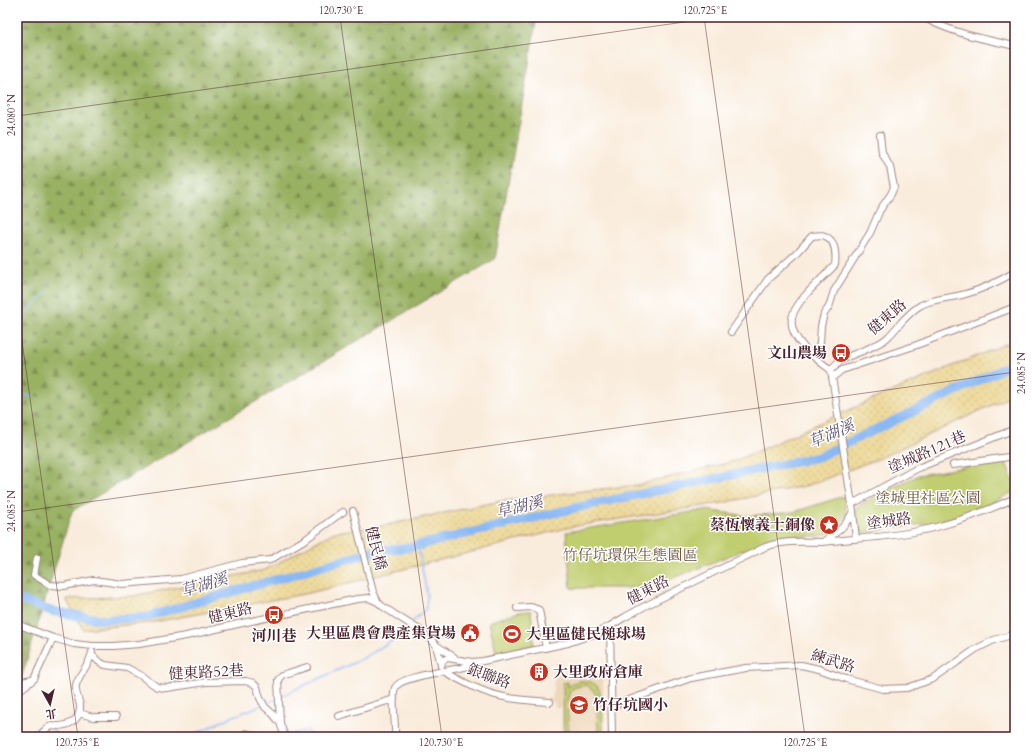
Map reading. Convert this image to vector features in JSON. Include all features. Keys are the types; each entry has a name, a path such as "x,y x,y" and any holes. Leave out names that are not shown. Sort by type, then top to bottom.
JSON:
{"street":[{"path":"924,17 932,22 962,33 1015,46"},
{"path":"817,360 824,314 829,307 834,292 870,233 880,210 894,187 890,167 882,153 880,135"},
{"path":"731,332 768,279 796,254 812,236 824,235 831,240 834,245 836,257 835,265 799,302 792,318 792,328 799,342 810,354 831,370 856,539"},
{"name":"健東路","path":"831,370 842,360 887,338 910,312 922,305 989,287 1015,272"},
{"path":"832,378 842,370 914,346 1015,307"},
{"name":"塗城路121巷","path":"852,506 918,468 1015,429"},
{"path":"953,465 1015,456"},
{"name":"塗城路","path":"856,539 890,535 939,526 988,510 1015,498"},
{"path":"823,542 843,527 848,521 852,506"},
{"name":"健民橋","path":"353,511 373,592 378,602"},
{"path":"37,558 34,575 50,584 64,586 94,580 122,584 181,579 242,563 270,560 306,539 343,512"},
{"name":"健東路","path":"394,699 395,687 398,683 433,673 443,667 457,669 469,667 483,662 576,641 610,626 651,603 771,545 794,541 823,542 856,539"},
{"name":"健東路","path":"17,624 53,638 74,644 114,646 139,644 186,636 242,622 357,599 369,598 378,602 407,623 426,634 436,645 451,656 461,660"},
{"path":"517,608 531,607 539,610 546,648"},
{"path":"610,626 612,737"},
{"name":"練武路","path":"612,706 691,678 746,668 801,665 818,669 846,680 883,689 907,688 933,679 976,649 994,640 1015,634"},
{"path":"17,692 34,680 53,638"},
{"path":"436,645 443,667"},
{"path":"42,737 41,734 51,726 70,724 77,718 80,708 75,686 80,674 87,666 92,655 93,646"},
{"name":"健東路52巷","path":"92,655 98,662 105,665 127,668 140,675 156,687 167,688 206,682 246,681 253,683 257,687 260,698 265,707 280,723"},
{"path":"433,673 436,669 454,666 454,662 448,658 444,659 442,662 443,667"},
{"name":"健東路","path":"451,659 483,662"},
{"path":"284,735 280,723 278,680 282,675 307,667"},
{"name":"銀聯路","path":"443,667 466,683 494,694 504,697 550,702"},
{"path":"17,683 34,680"},
{"path":"339,716 394,699 395,737"},
{"path":"79,713 93,717 116,716"},
{"path":"246,733 257,737"}],"shaded area":[{"name":"竹仔坑國小","path":"557,674 603,674 604,737 560,737 561,708 555,708 555,703 552,703 554,680"}],"green space":[{"path":"17,17 537,17 495,259 72,511 17,693"},
{"name":"塗城里社區公園","path":"1005,460 1015,486 1015,491 989,504 940,522 874,532 862,533 859,530 855,508 879,494 919,475"},
{"name":"竹仔坑環保生態園區","path":"844,496 846,515 838,527 821,536 782,537 743,550 669,580 631,588 571,588 566,532 705,510 748,516 794,512"},
{"name":"大里區健民槌球場","path":"531,611 534,645 496,652 489,622 519,612"},
{"path":"587,681 596,685 600,693 603,714 603,731 599,737 591,737 598,729 596,695 587,685 576,687 570,692 568,705 569,730 575,737 564,737 563,683 568,682 568,687 575,682"}],"sand":[{"path":"1015,340 1015,394 880,458 809,485 722,503 575,526 309,593 149,623 83,629 66,599 133,596 265,570 334,532 382,526 496,502 638,485 735,461 876,398"}],"waterway":[{"path":"17,323 47,292"},
{"name":"草湖溪","path":"17,599 51,611 103,620 146,617 378,550 407,548 584,506 818,457 1015,363"},
{"path":"17,392 32,397"},
{"path":"411,623 426,609 427,595 418,546"},
{"path":"281,696 360,660 398,637 409,626"},
{"path":"265,704 276,699"},
{"path":"193,737 195,734 229,718 262,705"},
{"path":"31,737 37,728 47,724 49,726"},
{"path":"51,728 59,737"},
{"path":"286,735 307,731 314,737"},
{"path":"219,737 244,732"},
{"path":"255,733 266,737 283,736"}],"place":[{"name":"文山農場","path":"841,353"},
{"name":"蔡恆懷義士銅像","path":"829,525"},
{"name":"河川巷","path":"274,615"},
{"name":"大里區農會農產集貨場","path":"470,633"},
{"name":"大里區健民槌球場","path":"512,634"},
{"name":"大里政府倉庫","path":"539,672"},
{"name":"竹仔坑國小","path":"579,705"}]}
